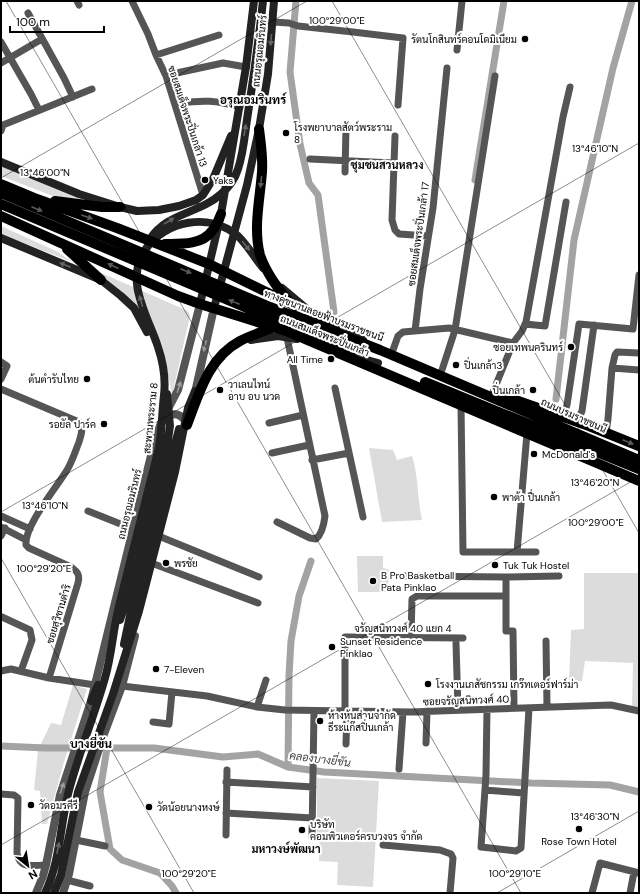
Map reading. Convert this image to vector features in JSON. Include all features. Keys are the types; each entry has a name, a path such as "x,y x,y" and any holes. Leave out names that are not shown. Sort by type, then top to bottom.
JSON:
{"main road":[{"name":"ถนนอรุณอมรินทร์","path":"200,304 222,214 240,107 254,1"},
{"path":"145,250 150,237 162,226 171,219 216,199 227,188 235,175 240,162 246,126 263,1"},
{"name":"ถนนอรุณอมรินทร์","path":"214,308 248,185 259,129 268,74 274,1"},
{"path":"1,162 79,194 120,207 137,210 159,210 179,206 196,200 203,195 213,179 238,119"},
{"path":"259,129 262,150 257,226 259,249 266,268 276,286 292,305"},
{"name":"ถนนสมเด็จพระปิ่นเกล้า","path":"1,184 37,199 161,244 209,264 326,322 496,393 639,446"},
{"name":"ทางคู่ขนานลอยฟ้าบรมราชชนนี","path":"1,193 109,244 378,363 639,469"},
{"path":"37,199 102,207 120,207"},
{"name":"ทางคู่ขนานลอยฟ้าบรมราชชนนี","path":"1,204 178,268 270,308 380,350 639,460"},
{"path":"161,244 197,242 205,238 213,230 222,214"},
{"name":"ถนนสมเด็จพระปิ่นเกล้า","path":"1,216 200,304 286,331 639,481"},
{"name":"สะพานพระราม 8","path":"45,893 56,860 68,794 106,676 118,609 159,447 165,382 158,346 140,302 137,284 138,266 145,250 157,237 175,226 185,223 207,222 225,227 243,242 265,270 294,299 306,308 337,324 380,350"},
{"path":"1,238 101,280"},
{"path":"59,242 134,308 145,326 160,367 161,390 156,435"},
{"path":"316,344 311,341 309,336 310,328 314,323 326,322"},
{"path":"187,425 204,379 216,361 230,347 241,340 274,327"},
{"path":"91,701 103,674 127,610 179,426 199,380 216,359 232,348 250,340 268,336 284,336 378,363"},
{"path":"111,714 127,610 167,446 170,426 165,382"},
{"name":"ถนนบรมราชชนนี","path":"496,393 585,434 639,456"},
{"path":"54,893 61,875 78,792 113,694 139,611 175,472 188,408"},
{"path":"515,428 557,440 639,473"}],"street":[{"name":"ซอยสมเด็จพระปิ่นเกล้า 13","path":"132,1 166,76 203,195"},
{"path":"457,50 462,1"},
{"path":"28,13 73,97"},
{"path":"273,22 403,38 398,105"},
{"path":"156,55 219,35"},
{"path":"1,63 42,39"},
{"path":"1,42 39,110"},
{"path":"172,74 223,63 246,67"},
{"name":"ซอยสมเด็จพระปิ่นเกล้า 17","path":"415,331 433,208 447,68"},
{"path":"442,370 455,330 496,76"},
{"path":"496,393 513,343 525,324 563,117 570,87"},
{"path":"1,131 3,125 92,89"},
{"path":"179,103 199,100 213,100 240,107"},
{"path":"345,172 344,160 346,128"},
{"path":"395,136 392,220 395,230 399,234 428,236"},
{"path":"310,159 393,163"},
{"path":"525,324 545,326 566,202"},
{"path":"563,417 567,405 579,324 632,329 639,275"},
{"name":"ถนนอรุณอมรินทร์","path":"36,893 46,865 60,795 91,701 156,435 178,390 200,304"},
{"name":"ถนนอรุณอมรินทร์","path":"63,893 76,840 85,792 122,686 161,537 177,474 214,308"},
{"path":"577,422 582,410 594,325"},
{"path":"392,350 398,336 403,332 449,328 513,343"},
{"path":"277,522 314,539 318,538 324,524 325,516 286,331"},
{"path":"606,433 612,368 615,355 617,352 639,353"},
{"path":"1,362 7,366 1,379"},
{"path":"612,368 639,370"},
{"path":"335,388 363,517"},
{"path":"1,389 79,422 82,425 80,440 68,470 41,508 26,540 3,528 1,536"},
{"path":"461,405 463,552 536,552"},
{"path":"163,419 169,415 178,415 184,418 187,425"},
{"path":"269,423 303,415"},
{"path":"517,552 527,433"},
{"path":"272,453 309,445"},
{"path":"312,460 349,454"},
{"path":"88,511 133,529"},
{"path":"1,516 30,529"},
{"path":"161,537 259,577"},
{"name":"ซอยสุวิชานดำริ","path":"26,540 26,545 29,548 71,567 77,571 79,575 78,583 49,678"},
{"path":"154,564 258,603"},
{"path":"405,576 559,576"},
{"path":"506,577 506,631 513,631 514,708"},
{"path":"411,637 412,600 417,596 505,596"},
{"path":"2,617 30,630 32,640 21,671"},
{"name":"จรัญสนิทวงศ์ 40 แยก 4","path":"346,711 345,637 463,638"},
{"path":"546,641 547,707"},
{"name":"จรัญสนิทวงศ์ 40 แยก 4","path":"456,642 458,710"},
{"path":"1,672 11,669 49,678 95,685"},
{"path":"258,707 266,680"},
{"name":"ซอยจรัญสนิทวงศ์ 40","path":"122,686 213,697 258,707 289,710 402,712 611,705 639,711"},
{"path":"153,722 169,724 172,692"},
{"path":"487,709 486,775 481,847 519,850 529,708"},
{"path":"312,837 314,711"},
{"path":"346,711 346,744"},
{"path":"426,743 427,711"},
{"path":"399,769 402,712"},
{"path":"226,836 227,770"},
{"path":"226,782 313,787"},
{"path":"485,787 523,790"},
{"path":"1,794 14,795 18,798 18,860 25,865 46,865"},
{"path":"226,814 312,818"},
{"path":"76,840 106,846"},
{"path":"383,845 440,850 451,854 453,858 453,865 450,893"},
{"path":"592,893 600,863 637,872 630,893"},
{"path":"67,880 90,886"}],"shaded area":[{"path":"1,165 83,200 53,196 1,176"},
{"path":"1,226 58,252 72,262 1,234"},
{"path":"99,272 188,311 190,316 172,395 162,344 151,324 133,302"},
{"path":"369,448 393,450 397,460 412,456 416,472 422,520 382,522"},
{"name":"B Pro Basketball Pata Pinklao","path":"357,556 383,556 383,568 389,570 388,592 358,592"},
{"path":"584,573 639,573 639,708 632,706 633,663 585,661 582,681 569,682 571,630 584,629"},
{"path":"73,685 87,689 64,762 47,824 42,824 40,791 34,790 38,750 51,723 61,725"},
{"path":"317,778 379,781 373,887 337,885 338,862 319,861 320,837 317,836"}],"waterway":[{"path":"296,1 290,72 300,144 309,183 318,195 334,312"},
{"path":"475,180 504,1"},
{"path":"556,399 574,240 613,68 632,1"},
{"path":"288,767 291,641 299,596 311,561"},
{"name":"คลองบางยี่ขัน","path":"1,746 46,748 154,748 223,757 258,754 288,767 324,772 531,783 610,785 639,792"},
{"path":"107,748 100,792 110,849 122,860 160,873 172,886 176,893"}],"place":[{"name":"รัตนโกสินทร์คอนโดมิเนียม","path":"525,39"},
{"name":"โรงพยาบาลสัตว์พระราม 8","path":"286,133"},
{"name":"Yaks","path":"205,180"},
{"name":"ซอยเทพนครินทร์","path":"571,347"},
{"name":"All Time","path":"331,359"},
{"name":"ปิ่นเกล้า3","path":"456,365"},
{"name":"ต้นตำรับไทย","path":"87,379"},
{"name":"วาเลนไทน์ อาบ อบ นวด","path":"220,390"},
{"name":"ปิ่นเกล้า","path":"533,390"},
{"name":"รอยัล ปาร์ค","path":"104,424"},
{"name":"McDonald's","path":"534,454"},
{"name":"พาต้า ปื่นเกล้า","path":"494,497"},
{"name":"พรชัย","path":"166,563"},
{"name":"Tuk Tuk Hostel","path":"495,565"},
{"name":"B Pro Basketball Pata Pinklao","path":"373,581"},
{"name":"Sunset Residence Pinklao","path":"332,647"},
{"name":"7-Eleven","path":"156,669"},
{"name":"โรงงานเภสัชกรรม เกร๊ทเตอร์ฟาร์ม่า","path":"428,684"},
{"name":"ห้างหุ้นส่วนจำกัด ธีระแก๊สปิ่นเกล้า","path":"320,721"},
{"name":"วัดอมรคีรี","path":"31,805"},
{"name":"วัดน้อยนางหงษ์","path":"149,807"},
{"name":"Rose Town Hotel","path":"579,829"},
{"name":"บริษัท คอมพิวเตอร์ครบวงจร จำกัด","path":"302,830"}],"district":[{"name":"อรุณอมรินทร์","path":"253,100"},
{"name":"ชุมชนสวนหลวง","path":"387,165"},
{"name":"บางยี่ขัน","path":"91,744"},
{"name":"มหาวงษ์พัฒนา","path":"286,849"}]}
